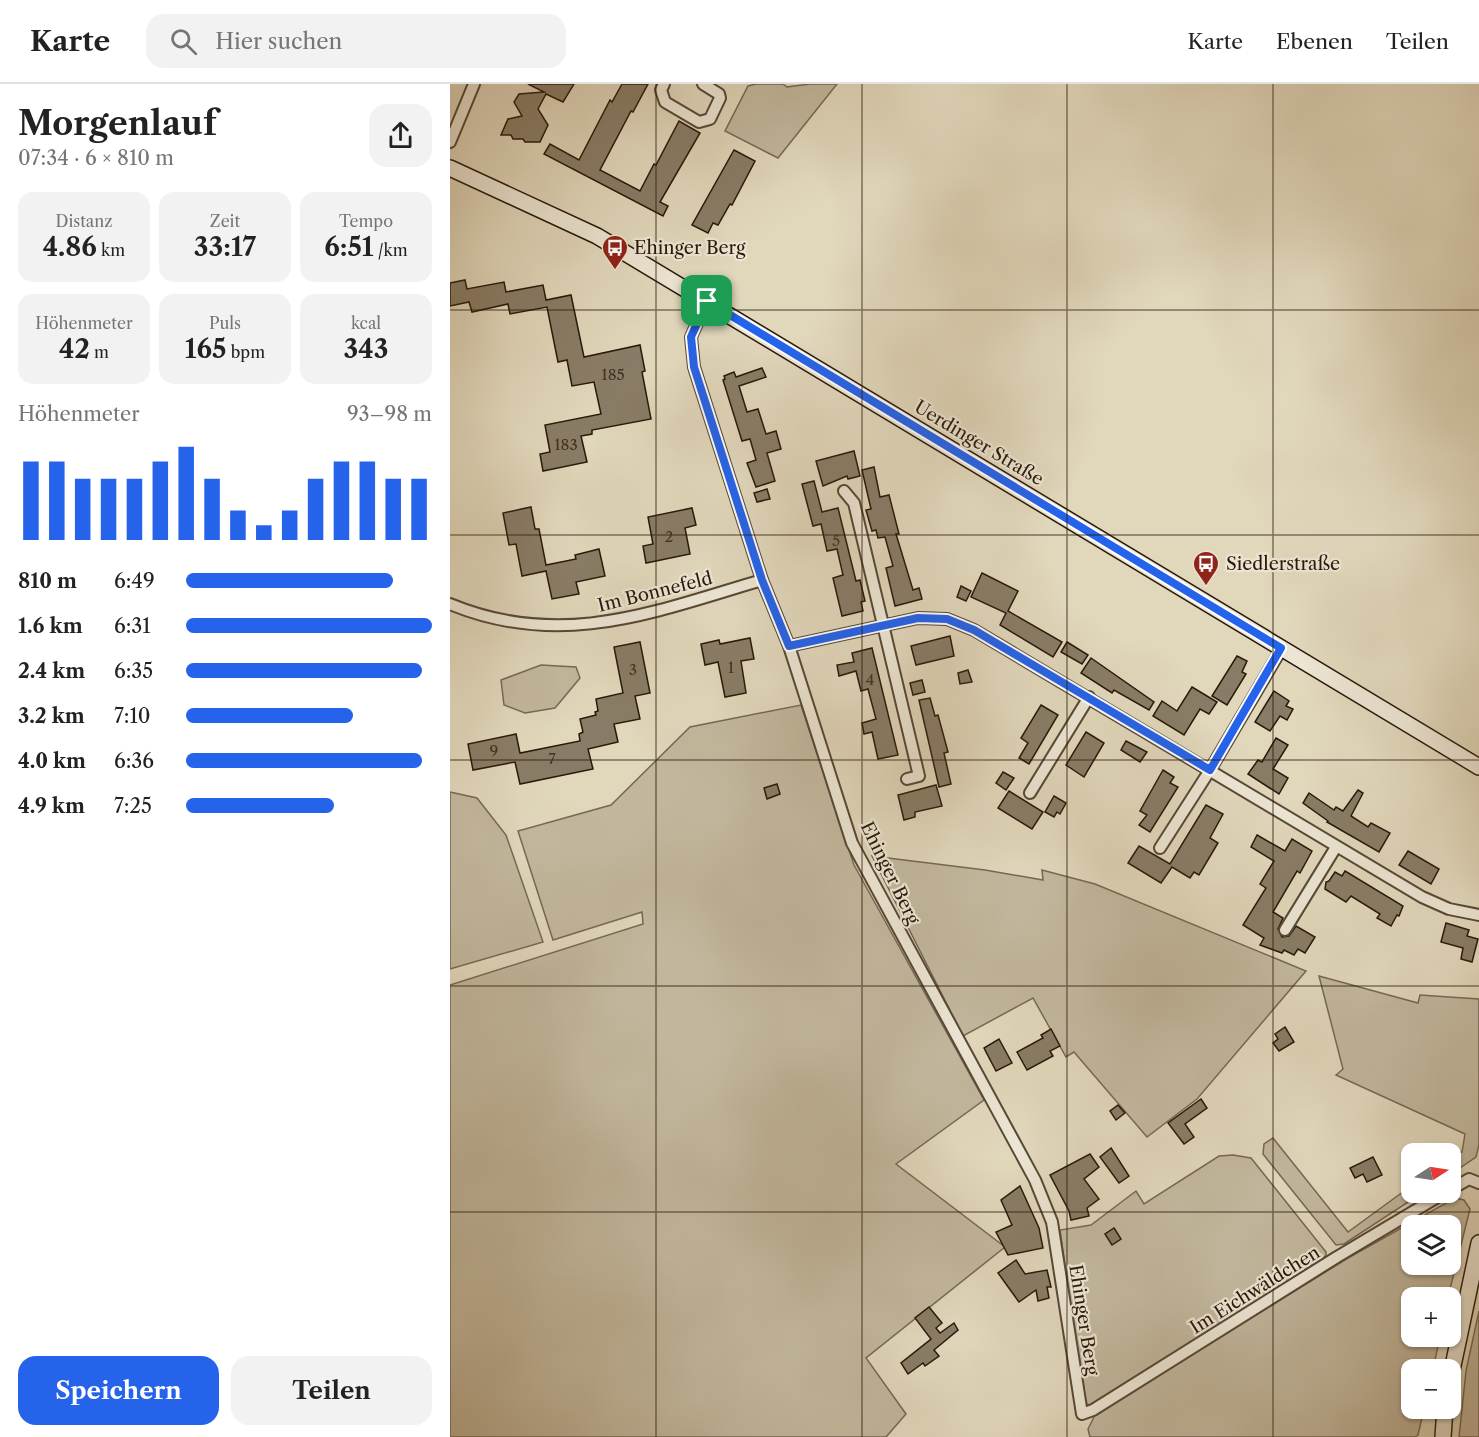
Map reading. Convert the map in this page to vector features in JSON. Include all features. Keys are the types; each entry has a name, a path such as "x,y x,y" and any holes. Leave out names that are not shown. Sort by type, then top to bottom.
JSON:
{"main road":[{"name":"Uerdinger Straße","path":"450,168 597,236 1479,768"},
{"path":"1454,1359 1479,1243"},
{"path":"1443,1437 1444,1419"}],"street":[{"path":"450,142 474,84"},
{"path":"664,84 661,90 665,102 699,122 710,119 720,98 719,94 703,84"},
{"name":"Ehinger Berg","path":"707,301 691,337 694,367 762,580 789,646 852,843 1035,1180 1052,1222 1082,1414"},
{"path":"844,490 854,503 918,776 907,779"},
{"name":"Im Bonnefeld","path":"450,604 463,610 513,622 560,626 596,624 641,616 762,580"},
{"path":"789,646 918,618 947,619 974,630 1089,697 1336,847 1431,901 1449,909 1479,915"},
{"path":"1160,848 1210,770 1281,648"},
{"path":"1030,793 1089,697"},
{"path":"1285,930 1336,847"},
{"path":"1461,1184 1469,1179 1479,1183"},
{"name":"Im Eichwäldchen","path":"1082,1414 1093,1410 1428,1203"}],"shaded area":[{"path":"783,84 787,87 837,84 778,158 725,131 748,86"},
{"path":"541,665 576,667 580,678 555,708 525,713 504,705 501,680"},
{"path":"801,705 854,865 984,1100 896,1164 1005,1247 866,1358 906,1414 886,1437 450,1437 450,985 643,924 642,912 553,940 518,831 611,805 690,727"},
{"path":"450,792 477,798 506,835 543,942 450,969"},
{"path":"872,856 985,870 1043,880 1042,870 1095,884 1306,971 1197,1099 1147,1137 1074,1052 1066,1057 1033,998 963,1036"},
{"path":"1319,976 1418,1003 1420,995 1479,999 1479,1145 1476,1157 1461,1167 1465,1134 1336,1075 1343,1069"},
{"path":"1273,1138 1348,1232 1401,1193 1401,1203 1407,1203 1344,1244 1336,1245 1263,1154 1264,1144"},
{"path":"1233,1155 1251,1158 1326,1252 1326,1256 1291,1279 1274,1294 1092,1406 1084,1403 1060,1230 1091,1225 1136,1191 1144,1204 1219,1156"},
{"path":"1461,1199 1470,1209 1461,1245 1461,1215 1425,1215 1446,1203 1461,1203"},
{"path":"1401,1228 1401,1275 1454,1275 1450,1287 1401,1287 1401,1347 1438,1347 1435,1359 1401,1359 1401,1419 1422,1419 1418,1435 1415,1437 1090,1437 1088,1429 1095,1415 1348,1258"},
{"path":"1479,1311 1479,1437 1459,1437 1466,1371"}],"building":[{"path":"528,84 574,84 563,102 546,94 538,109 548,125 540,142 525,142 523,139 513,139 511,135 501,135 508,119 522,116 514,102 519,94 544,92"},
{"path":"622,84 648,84 600,170 640,191 679,121 700,133 660,202 668,206 663,216 544,154 550,144 579,160 610,100 612,102"},
{"path":"734,150 755,161 732,205 730,204 718,225 713,223 708,233 692,225"},
{"path":"465,280 467,289 504,282 506,292 543,285 546,300 571,295 584,357 640,345 645,371 642,372 651,419 592,430 592,434 581,436 587,462 543,471 540,454 550,452 545,425 601,414 594,382 572,386 567,360 558,362 547,307 510,314 508,304 472,312 469,302 450,306 450,283"},
{"path":"762,368 766,377 739,386 747,412 758,409 766,434 776,431 781,449 767,453 775,481 756,487 747,463 756,460 750,439 742,441 723,380 724,376 734,372 736,377"},
{"path":"854,451 860,476 848,479 847,476 823,486 816,461"},
{"path":"874,467 880,497 889,495 899,534 896,534 913,590 919,588 922,599 895,606 886,568 893,566 885,537 878,538 876,530 872,531 866,510 871,509 862,470"},
{"path":"814,481 822,512 838,508 856,581 860,580 865,601 861,602 863,611 842,616 833,578 843,575 837,549 827,551 821,524 813,526 802,484"},
{"path":"767,489 770,499 757,502 754,493"},
{"path":"531,507 535,529 539,529 546,565 576,559 575,555 599,549 605,576 576,582 579,594 552,599 546,571 522,576 516,544 509,545 503,513"},
{"path":"692,508 696,525 685,528 690,554 646,563 643,546 653,544 648,517"},
{"path":"982,573 1018,591 1008,611 1062,642 1053,657 1000,625 1006,613 971,597"},
{"path":"961,586 971,591 966,601 957,597"},
{"path":"950,636 954,656 916,665 911,646"},
{"path":"750,638 754,659 741,661 746,693 725,697 718,662 705,665 701,644 719,640 720,644"},
{"path":"640,642 650,693 635,696 640,719 614,724 618,742 588,749 593,769 520,784 515,762 473,770 468,744 516,734 520,753 580,741 579,734 583,732 580,719 596,715 595,712 598,711 596,699 623,693 614,647"},
{"path":"1067,642 1088,655 1082,664 1061,652"},
{"path":"872,648 898,755 878,759 872,732 864,734 862,723 876,719 868,689 861,691 856,671 839,676 837,665 854,662 852,653"},
{"path":"1237,656 1247,661 1242,672 1246,674 1227,705 1212,696"},
{"path":"1091,658 1154,702 1149,710 1114,690 1112,693 1081,673"},
{"path":"968,670 972,682 960,684 958,673"},
{"path":"922,680 925,692 913,695 910,683"},
{"path":"1192,687 1217,702 1209,714 1200,709 1184,735 1153,716 1162,701 1177,711"},
{"path":"1274,691 1289,701 1286,706 1293,709 1287,720 1280,716 1270,731 1255,722"},
{"path":"930,698 935,716 938,715 948,752 944,753 951,784 939,787 919,700"},
{"path":"1041,705 1058,715 1029,764 1019,758 1028,743 1021,738"},
{"path":"1086,732 1104,743 1084,777 1066,765"},
{"path":"1276,738 1288,745 1273,769 1288,778 1279,794 1248,774 1258,760 1262,762"},
{"path":"1126,741 1147,752 1140,762 1121,750"},
{"path":"1163,770 1174,777 1170,783 1178,787 1150,832 1139,825 1147,815 1140,811"},
{"path":"1003,772 1014,778 1006,790 996,783"},
{"path":"777,784 780,794 767,799 764,788"},
{"path":"936,785 942,806 915,812 915,817 904,820 898,795"},
{"path":"1358,790 1363,793 1351,816 1368,827 1371,823 1390,833 1379,852 1327,822 1303,803 1309,793 1334,810 1336,807 1343,811"},
{"path":"1009,791 1043,812 1032,829 998,808"},
{"path":"1054,796 1066,803 1060,814 1057,812 1054,817 1045,812"},
{"path":"1206,805 1223,814 1210,838 1218,843 1199,875 1194,872 1190,878 1172,867 1161,883 1128,863 1139,846 1170,864"},
{"path":"1257,835 1285,851 1292,839 1312,851 1300,873 1297,871 1273,912 1283,918 1278,929 1282,937 1289,936 1296,926 1315,937 1305,953 1298,949 1294,955 1284,950 1282,953 1260,945 1264,938 1243,925 1266,888 1260,884 1274,861 1251,847"},
{"path":"1408,851 1439,869 1431,884 1399,865"},
{"path":"1345,871 1403,906 1391,926 1377,918 1380,914 1351,896 1346,902 1325,889 1326,882 1335,872 1342,876"},
{"path":"1446,923 1469,930 1467,936 1478,939 1472,962 1461,959 1463,948 1441,942"},
{"path":"1285,1027 1294,1042 1279,1051 1273,1043 1278,1039 1275,1034"},
{"path":"1051,1029 1060,1046 1050,1051 1053,1056 1027,1070 1017,1052 1043,1038 1041,1035"},
{"path":"999,1039 1012,1063 996,1071 984,1048"},
{"path":"1201,1099 1207,1108 1185,1124 1194,1137 1184,1144 1168,1123"},
{"path":"1118,1105 1125,1113 1116,1120 1110,1111"},
{"path":"1111,1148 1129,1176 1119,1183 1100,1157"},
{"path":"1090,1154 1099,1167 1084,1179 1099,1199 1087,1208 1089,1216 1071,1220 1069,1211 1050,1175"},
{"path":"1373,1157 1382,1175 1367,1182 1363,1174 1355,1178 1350,1168"},
{"path":"1020,1186 1039,1228 1043,1248 1008,1255 996,1232 1012,1225 1001,1200"},
{"path":"1114,1228 1121,1239 1112,1245 1105,1234"},
{"path":"1016,1260 1025,1274 1047,1270 1051,1287 1047,1287 1049,1298 1038,1301 1036,1290 1019,1302 998,1273"},
{"path":"929,1307 942,1323 936,1328 940,1333 954,1323 958,1330 934,1350 939,1356 925,1366 923,1363 908,1374 901,1363 931,1339 915,1318"}],"place":[{"name":"Ehinger Berg","path":"615,271"},
{"name":"Siedlerstraße","path":"1206,587"}],"route":[{"path":"707,301 1281,648 1210,770 974,630 947,619 918,618 789,646 762,580 694,367 691,337 707,301"}]}
